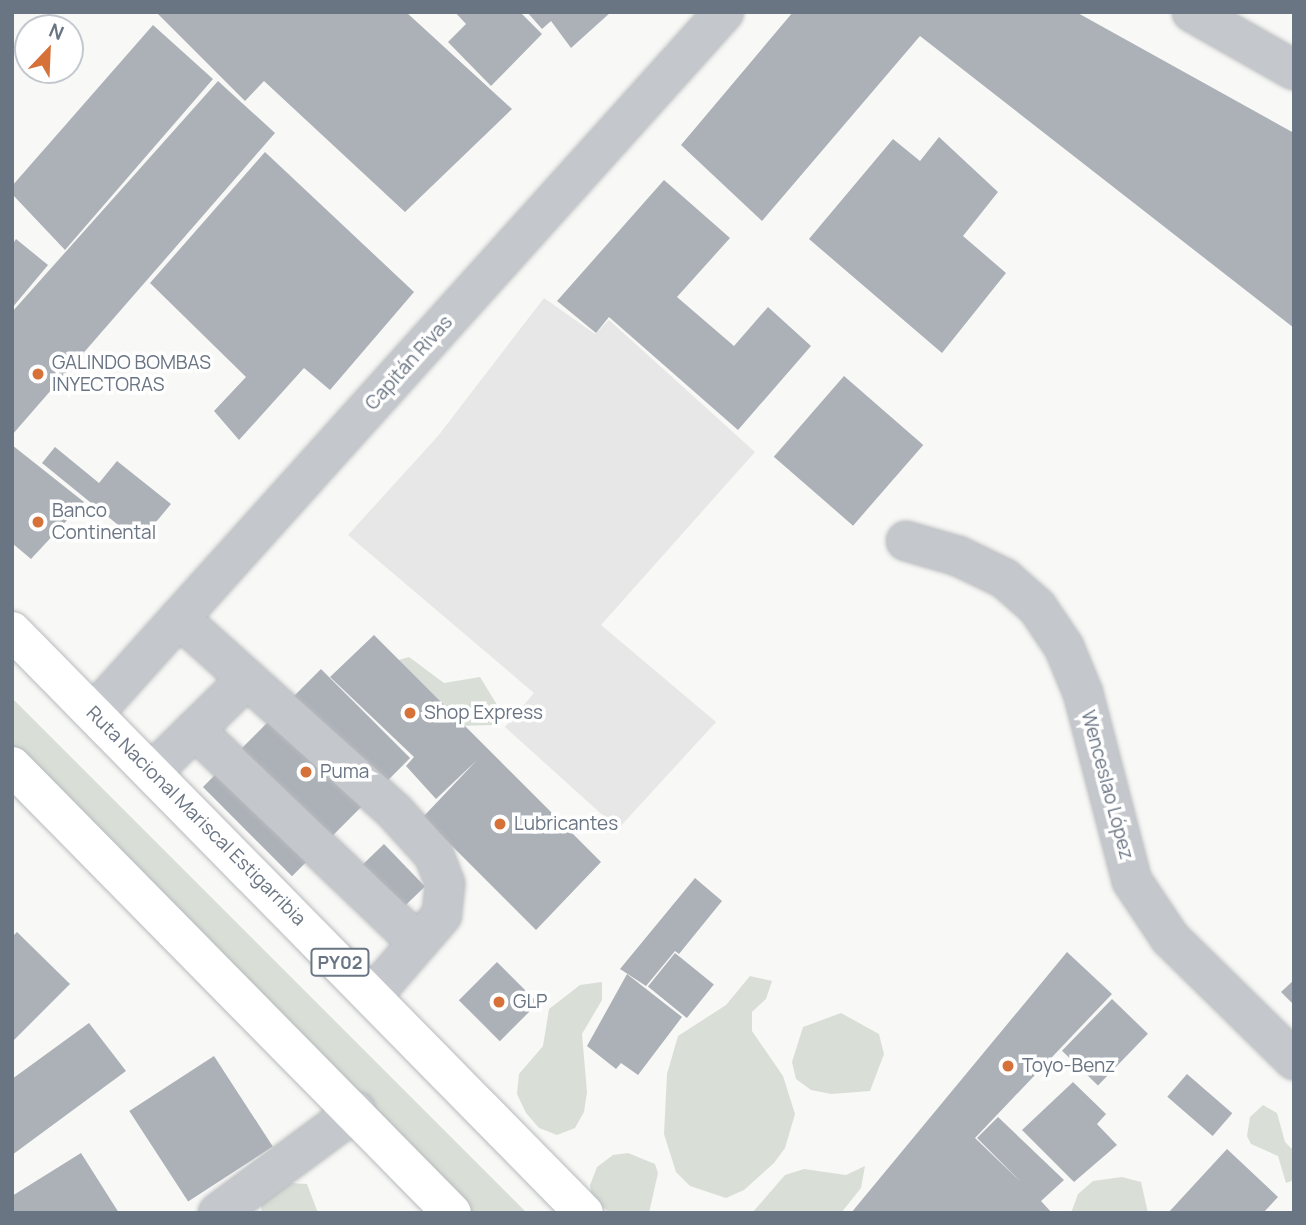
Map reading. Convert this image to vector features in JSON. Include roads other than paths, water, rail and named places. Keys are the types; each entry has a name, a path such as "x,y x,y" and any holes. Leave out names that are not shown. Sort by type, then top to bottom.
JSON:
{"highway":[{"name":"Ruta Nacional Mariscal Estigarribia","path":"12,631 373,995 584,1213"},
{"path":"12,766 356,1111 452,1213"}],"street":[{"name":"Capitán Rivas","path":"94,713 724,12"},
{"path":"1192,12 1294,69"},
{"name":"Wenceslao López","path":"906,541 958,556 1004,578 1037,607 1064,647 1083,693 1132,881 1170,938 1294,1060"},
{"path":"179,618 395,812 435,855 445,884 442,915 373,995"},
{"path":"152,772 247,679"},
{"path":"195,730 418,943"},
{"path":"218,1213 356,1111"}],"place":[{"name":"GALINDO BOMBAS INYECTORAS","path":"38,374"},
{"name":"Banco Continental","path":"38,522"},
{"name":"Shop Express","path":"410,713"},
{"name":"Puma","path":"306,772"},
{"name":"Lubricantes","path":"500,824"},
{"name":"GLP","path":"499,1002"},
{"name":"Toyo-Benz","path":"1008,1066"}]}
